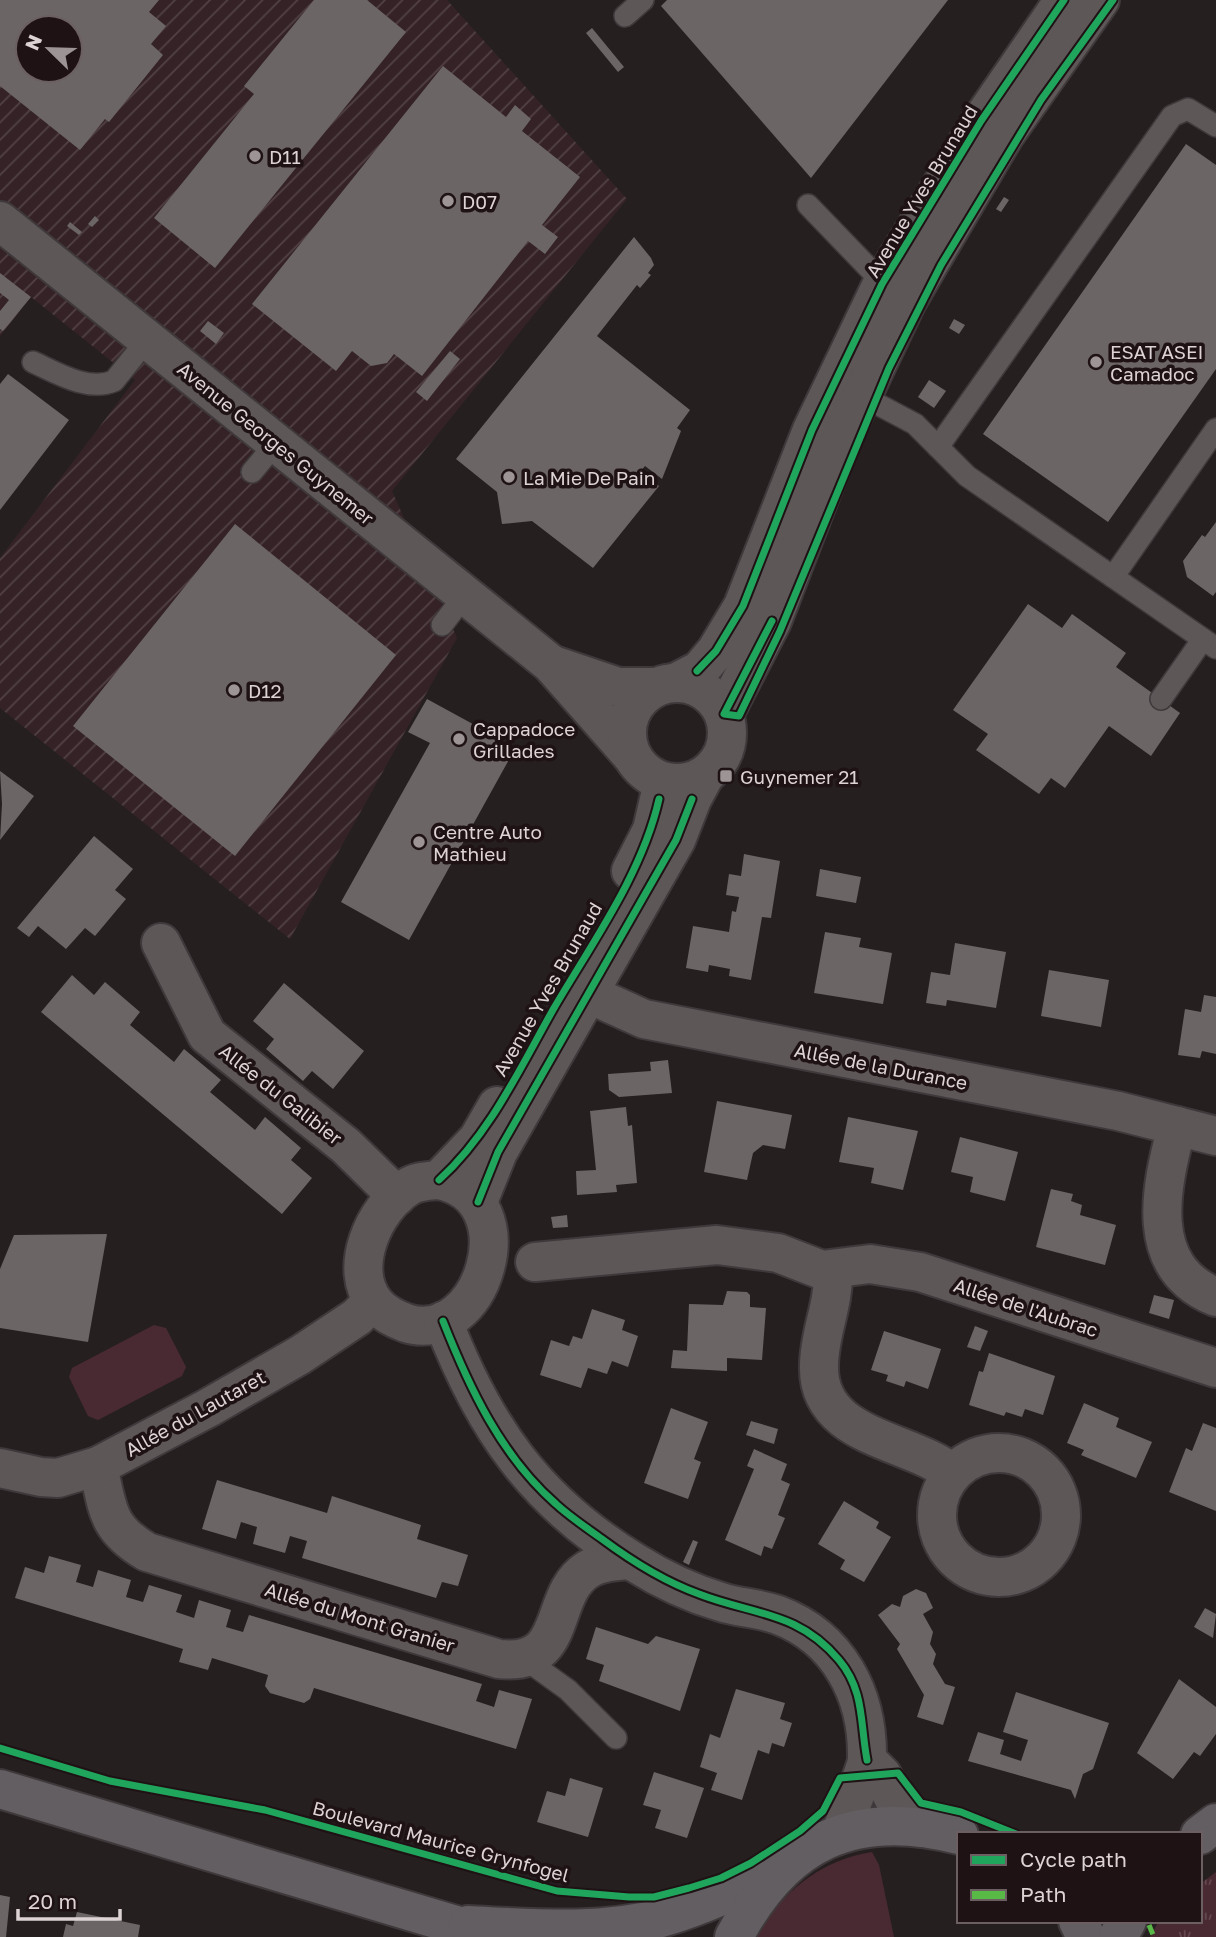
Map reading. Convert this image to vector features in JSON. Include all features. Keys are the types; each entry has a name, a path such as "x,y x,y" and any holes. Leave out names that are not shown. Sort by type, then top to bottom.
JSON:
{"main road":[{"path":"0,1789 479,1931 617,1926 660,1918 703,1903 780,1869 816,1845 841,1833 877,1827 922,1828 957,1836"},
{"path":"734,1937 755,1902 780,1869"}],"street":[{"name":"Avenue Yves Brunaud","path":"663,685 700,670 716,652 743,606 813,430 894,293 981,121 1063,0"},
{"name":"Avenue Yves Brunaud","path":"724,714 772,621 862,396 894,293 1100,0"},
{"name":"Avenue Georges Guynemer","path":"0,222 551,664 632,756"},
{"name":"Avenue Georges Guynemer","path":"551,664 618,687 663,685"},
{"path":"663,685 702,689 724,714 728,735 726,747 718,763 705,775 689,782 663,782 639,767 632,756 628,740 629,720 637,704 663,685"},
{"name":"Avenue Yves Brunaud","path":"478,1202 498,1153 676,840 705,775"},
{"name":"Avenue Yves Brunaud","path":"439,1180 478,1139 623,888 652,830 663,782"},
{"name":"Allée du Galibier","path":"161,943 206,1035 346,1146 397,1196"},
{"name":"Allée de la Durance","path":"590,994 644,1019 1118,1111 1216,1136"},
{"path":"1177,1126 1164,1182 1164,1237 1171,1256 1183,1275 1216,1297"},
{"path":"439,1180 460,1187 478,1202 489,1226 481,1277 467,1306 443,1321 424,1326 410,1324 392,1318 373,1301 365,1288 363,1261 374,1227 397,1196 421,1182 439,1180"},
{"name":"Allée de l'Aubrac","path":"536,1262 717,1245 763,1249 810,1268 832,1271 870,1264 920,1272 1216,1368"},
{"path":"832,1271 832,1304 819,1366 828,1400 852,1426 916,1451 952,1473"},
{"name":"Allée du Lautaret","path":"0,1468 58,1478 98,1466 208,1408 300,1354 357,1317 373,1301"},
{"path":"443,1321 469,1385 506,1448 555,1504 630,1560 697,1594 779,1616 826,1646 840,1661 857,1691 863,1709 867,1760 841,1833"},
{"name":"Allée du Mont Granier","path":"98,1466 112,1520 119,1533 147,1552 499,1659 526,1659"},
{"path":"526,1659 545,1645 555,1630 570,1588 582,1574 608,1562 630,1560"},
{"path":"867,1760 883,1775 893,1797 922,1828"}],"lane":[{"path":"625,16 643,0"},
{"path":"938,447 1172,116 1188,109 1216,126"},
{"path":"808,205 894,293"},
{"path":"33,362 82,383 107,384 114,381 147,340"},
{"path":"862,396 915,424 967,476 1210,644 1161,699"},
{"path":"1114,577 1216,429"},
{"path":"252,472 276,443"},
{"path":"442,625 465,595"},
{"path":"526,1659 568,1690 617,1738"}],"shaded area":[{"path":"0,0 447,0 627,199 392,491 457,638 290,939 0,708 0,558 135,380 31,297 0,336"}],"green space":[{"path":"154,1325 166,1328 186,1367 182,1376 98,1420 88,1416 69,1377 72,1368"},
{"path":"872,1852 879,1865 894,1937 751,1937 776,1907 803,1882 834,1863"},
{"path":"1216,1872 1216,1937 1150,1937 1158,1923 1202,1923 1202,1882"}],"building":[{"path":"0,0 159,0 149,12 166,26 151,44 163,55 109,122 105,119 80,150 0,86"},
{"name":"D11","path":"314,0 367,0 406,32 215,268 154,218 254,94 244,86"},
{"path":"667,0 948,0 811,178 661,6"},
{"path":"592,28 624,67 618,72 586,33"},
{"name":"D07","path":"443,66 506,117 515,105 531,119 522,131 580,177 542,225 558,237 545,254 528,241 422,376 394,354 387,363 371,366 352,351 336,371 252,304"},
{"path":"1186,144 1216,165 1216,369 1108,522 983,434"},
{"path":"1004,197 1009,200 1001,212 996,209"},
{"path":"95,216 99,220 92,227 88,224"},
{"path":"70,222 82,232 79,235 67,226"},
{"path":"634,237 651,258 654,265 648,273 651,275 640,288 637,285 597,336 690,410 677,428 681,431 662,479 645,466 641,471 659,486 593,568 532,521 502,524 497,492 456,459"},
{"path":"0,273 31,297 3,331 0,329 0,311 9,300 0,293"},
{"path":"954,319 965,325 959,334 949,328"},
{"path":"208,321 224,333 216,344 200,331"},
{"path":"450,351 460,359 427,401 416,392"},
{"path":"8,374 69,420 0,510 0,384"},
{"path":"929,380 946,391 934,408 918,397"},
{"path":"1216,522 1216,592 1213,596 1187,577 1183,561 1202,535 1205,537"},
{"name":"D12","path":"235,524 396,655 235,856 73,726"},
{"path":"1028,604 1062,628 1072,614 1126,653 1116,667 1180,713 1151,756 1109,726 1065,788 1051,778 1039,794 976,750 988,734 953,710"},
{"name":"Centre Auto Mathieu","path":"427,699 493,735 511,756 409,940 341,902 430,743 408,732"},
{"path":"0,771 34,796 0,840 2,804"},
{"path":"94,836 133,869 115,890 126,899 95,936 85,928 66,949 38,926 29,937 17,928"},
{"path":"744,854 780,861 771,918 762,917 751,980 729,976 730,969 709,965 708,972 686,968 693,926 729,932 732,911 736,912 739,897 726,895 729,874 741,876"},
{"path":"820,869 861,877 856,903 816,896"},
{"path":"825,932 861,938 859,947 892,953 883,1004 814,993"},
{"path":"955,943 1006,952 996,1008 947,1000 946,1006 926,1003 931,972 950,975"},
{"path":"1049,970 1109,980 1101,1027 1041,1016"},
{"path":"72,975 94,995 105,982 140,1012 130,1025 174,1062 184,1049 221,1080 210,1092 255,1130 265,1117 301,1148 291,1160 312,1178 282,1214 41,1012"},
{"path":"284,983 364,1051 333,1089 312,1071 303,1081 266,1049 274,1039 253,1021"},
{"path":"1204,995 1216,997 1216,1054 1202,1051 1200,1058 1178,1055 1185,1009 1201,1012"},
{"path":"668,1060 672,1093 619,1097 609,1090 608,1074 651,1071 650,1062"},
{"path":"717,1101 792,1115 785,1149 763,1145 753,1153 747,1180 704,1172"},
{"path":"626,1107 628,1126 632,1125 637,1183 616,1185 617,1192 577,1195 576,1171 596,1170 590,1111"},
{"path":"848,1117 918,1131 903,1190 871,1183 874,1168 839,1162"},
{"path":"960,1137 1018,1152 1005,1201 970,1192 973,1177 951,1172"},
{"path":"1051,1189 1073,1194 1071,1201 1082,1205 1080,1215 1116,1225 1105,1265 1036,1247"},
{"path":"567,1215 568,1227 553,1228 551,1217"},
{"path":"107,1234 88,1342 0,1328 0,1269 14,1235"},
{"path":"727,1291 747,1292 750,1295 750,1307 766,1308 762,1360 727,1358 727,1371 671,1368 673,1350 687,1351 689,1304 723,1305"},
{"path":"1154,1295 1174,1300 1169,1319 1149,1313"},
{"path":"592,1309 625,1320 622,1330 638,1336 628,1367 612,1361 607,1374 588,1368 581,1388 540,1375 551,1340 569,1346 573,1336 582,1339"},
{"path":"975,1326 988,1331 980,1351 967,1347"},
{"path":"884,1331 941,1349 928,1389 906,1381 904,1387 886,1381 888,1375 871,1370"},
{"path":"989,1353 1055,1376 1043,1415 1025,1409 1022,1417 1006,1412 1004,1416 969,1405 979,1371 983,1372"},
{"path":"1084,1403 1119,1418 1116,1427 1152,1442 1136,1478 1081,1455 1084,1450 1067,1443"},
{"path":"671,1408 708,1422 694,1459 701,1462 688,1499 644,1483"},
{"path":"751,1421 778,1429 774,1444 746,1435"},
{"path":"1203,1423 1216,1428 1216,1511 1169,1492 1186,1448 1192,1451"},
{"path":"754,1449 787,1464 781,1480 790,1484 778,1515 785,1518 772,1549 764,1546 761,1556 725,1540 754,1469 747,1466"},
{"path":"217,1480 327,1513 332,1496 421,1525 417,1539 468,1555 458,1586 442,1582 436,1598 302,1558 307,1541 290,1536 285,1553 253,1544 257,1527 241,1522 236,1539 202,1529"},
{"path":"844,1501 879,1522 876,1528 891,1537 864,1582 840,1569 845,1560 818,1544"},
{"path":"693,1540 698,1542 689,1565 683,1562"},
{"path":"49,1556 81,1565 76,1582 93,1587 98,1570 131,1580 126,1597 143,1602 149,1585 182,1595 176,1612 194,1618 199,1600 231,1610 226,1627 243,1632 249,1615 482,1684 476,1701 494,1707 499,1690 532,1699 516,1749 314,1688 310,1699 304,1703 270,1693 265,1686 268,1675 212,1658 208,1670 179,1662 183,1649 15,1598 25,1567 44,1573"},
{"path":"916,1589 926,1593 933,1608 923,1614 933,1632 930,1644 936,1654 933,1664 945,1684 955,1687 943,1725 917,1717 924,1695 897,1649 900,1644 878,1615 892,1604 900,1607 903,1596"},
{"path":"1205,1608 1216,1614 1213,1638 1194,1627"},
{"path":"596,1627 648,1644 656,1636 700,1649 680,1711 599,1681 604,1665 586,1659"},
{"path":"1179,1679 1216,1707 1216,1734 1200,1756 1194,1752 1173,1779 1137,1753"},
{"path":"736,1689 785,1703 780,1719 792,1723 784,1747 772,1743 769,1754 758,1750 742,1800 711,1790 717,1773 700,1767 710,1734 720,1738"},
{"path":"1016,1692 1109,1723 1093,1769 1083,1774 1075,1799 1071,1790 968,1761 978,1732 1004,1740 1000,1754 1021,1761 1028,1740 1003,1732"},
{"path":"654,1772 704,1788 687,1838 655,1828 661,1810 643,1805"},
{"path":"570,1778 603,1788 588,1837 537,1822 547,1791 565,1796"},
{"path":"0,1895 10,1897 6,1937 0,1937"},
{"path":"77,1912 140,1925 138,1937 63,1937 66,1924 73,1926"}],"marked path":[{"path":"1149,1925 1154,1937"}],"cycle path":[{"path":"697,671 716,651 743,606 812,430 882,284 981,121 1064,0"},
{"path":"772,621 724,714 739,716 780,631 889,368 941,265 1041,100 1113,0"},
{"path":"439,1180 474,1142 516,1077 628,881 641,854 659,799"},
{"path":"478,1202 498,1152 676,840 692,799"},
{"path":"443,1321 464,1371 503,1442 536,1485 561,1509 661,1577 699,1594 791,1623 823,1644 839,1660 857,1696 867,1760"},
{"name":"Boulevard Maurice Grynfogel","path":"0,1748 110,1781 265,1810 557,1891 629,1897 654,1897 689,1888 721,1878 751,1863 800,1831 823,1811 840,1778 898,1773 921,1803 961,1812 1011,1832"}],"place":[{"name":"D11","path":"255,156"},
{"name":"D07","path":"448,201"},
{"name":"ESAT ASEI Camadoc","path":"1096,362"},
{"name":"La Mie De Pain","path":"509,477"},
{"name":"D12","path":"234,690"},
{"name":"Cappadoce Grillades","path":"459,739"},
{"name":"Guynemer 21","path":"726,776"},
{"name":"Centre Auto Mathieu","path":"419,842"}]}
